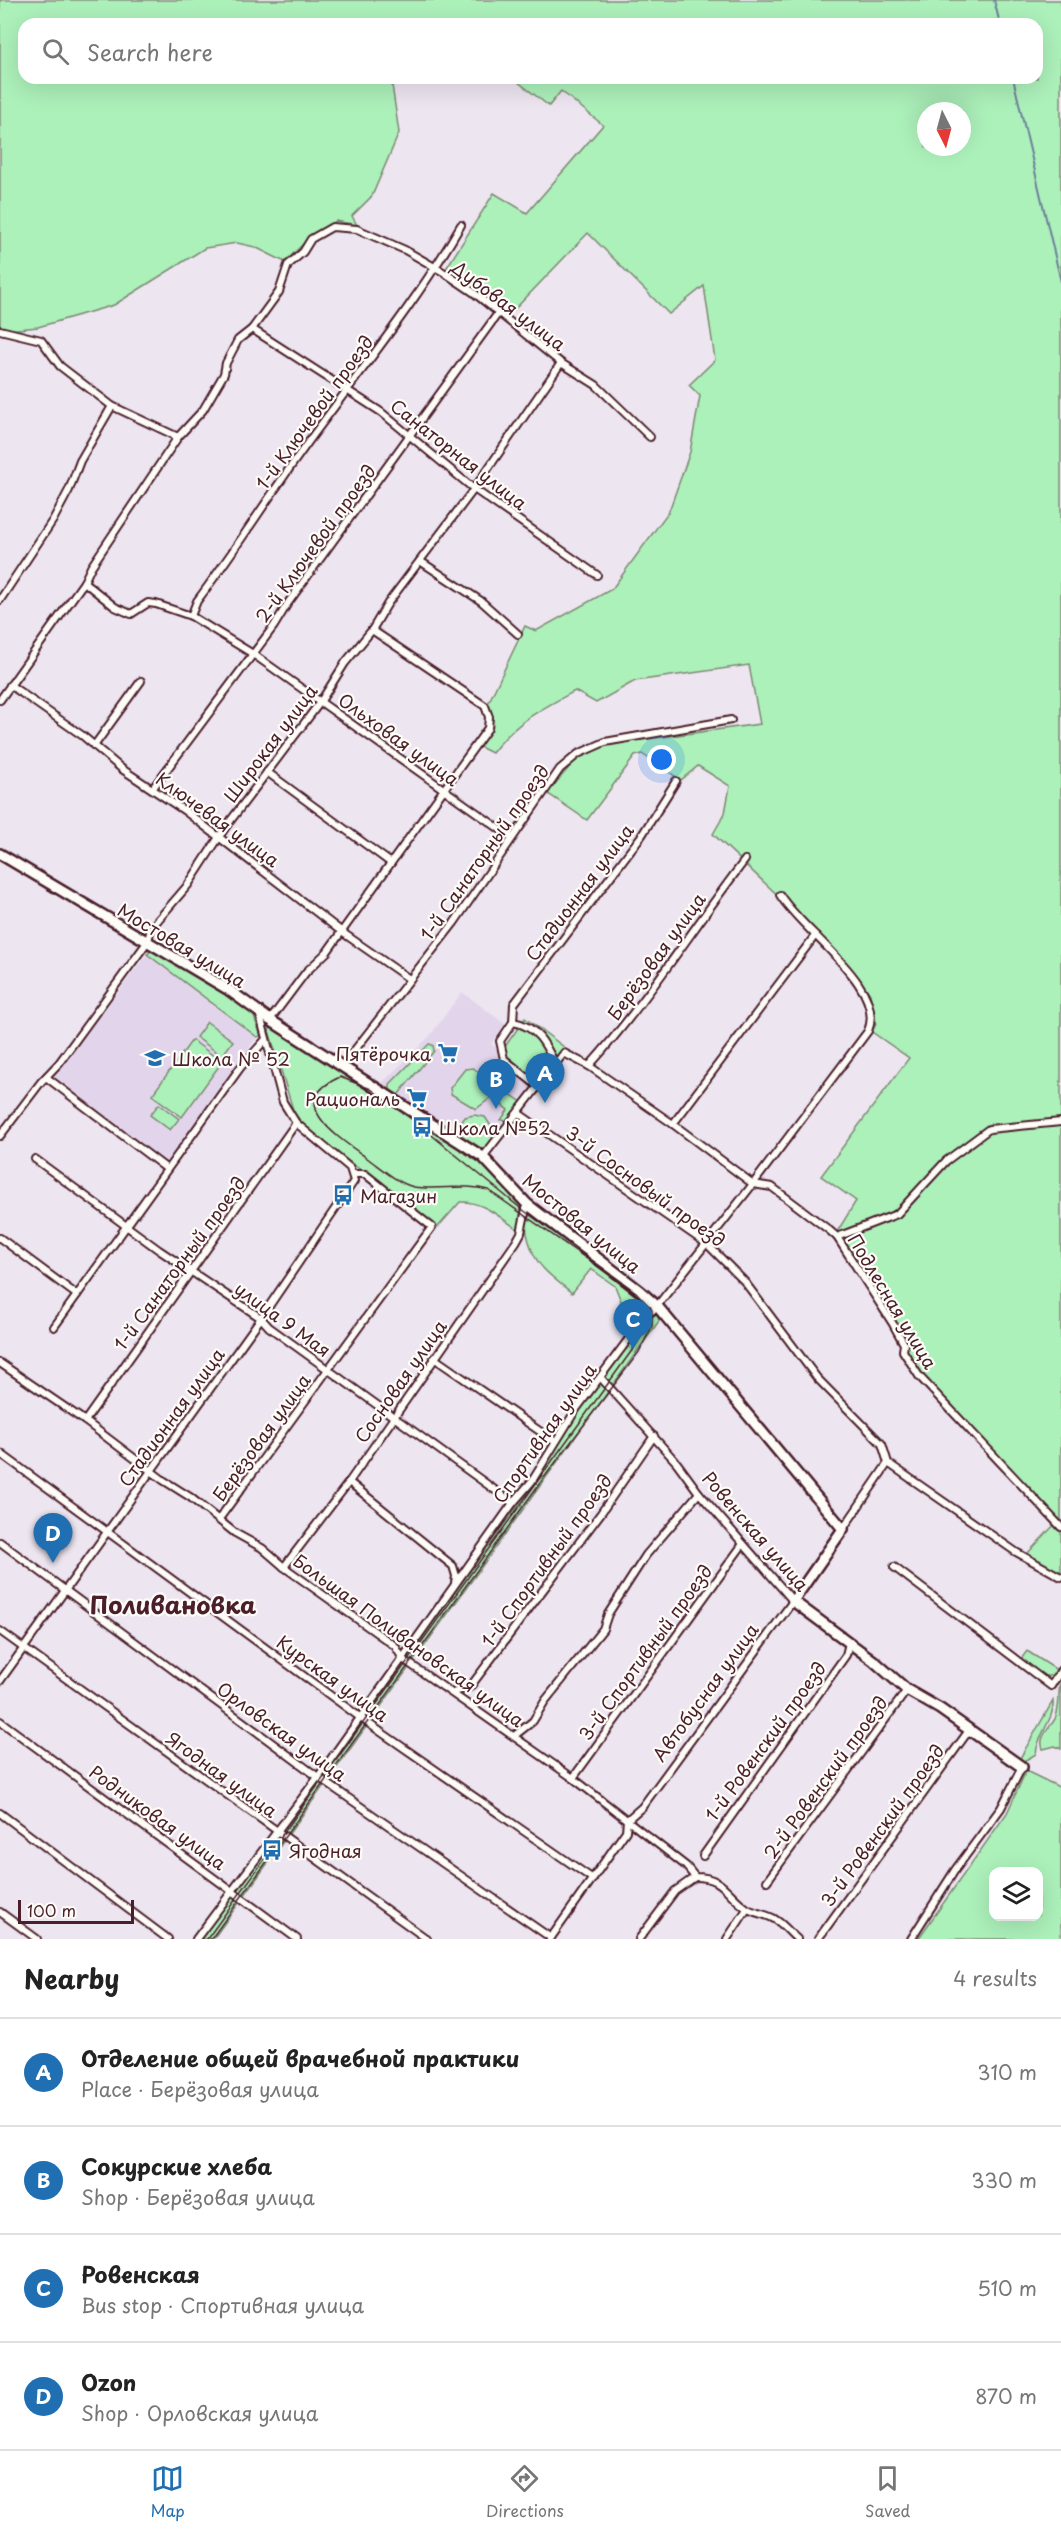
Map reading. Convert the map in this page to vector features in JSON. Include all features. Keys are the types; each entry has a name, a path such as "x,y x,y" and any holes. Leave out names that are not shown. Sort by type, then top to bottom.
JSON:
{"street":[{"name":"1-й Ключевой проезд","path":"191,616 197,601 436,269 461,225"},
{"name":"Дубовая улица","path":"252,329 279,292 288,265 303,252 311,239 332,227 357,229 405,250 473,292 561,363 596,385 650,437"},
{"name":"2-й Ключевой проезд","path":"153,788 254,654 499,312"},
{"name":"Санаторная улица","path":"252,329 381,412 409,438 468,481 474,489 597,575"},
{"path":"0,700 84,582 91,567 178,437 203,410 224,374 226,363 238,340 252,329"},
{"path":"0,330 41,340 54,358 112,406 178,437"},
{"name":"Широкая улица","path":"1,1133 59,1063 148,941 151,928 188,885 219,838 321,702 345,663 372,630 388,603 474,489 561,363"},
{"path":"0,600 53,520 69,490 80,460 112,406"},
{"path":"420,561 481,601 518,634"},
{"name":"Ольховая улица","path":"84,582 115,607 131,614 148,603 163,605 191,616 254,654 510,837"},
{"path":"270,1020 342,931 488,728 489,717 485,706 372,630"},
{"path":"94,746 141,681"},
{"name":"Ключевая улица","path":"10,685 69,725 122,769 153,788 408,978"},
{"name":"1-й Санаторный проезд","path":"343,1065 394,1002 408,978 419,969 454,923 510,837 560,769 578,754 605,742 730,720"},
{"path":"267,772 391,863"},
{"name":"Стадионная улица","path":"539,1087 504,1059 500,1041 513,1022 514,1004 642,835 676,781"},
{"name":"Мостовая улица","path":"0,854 229,990 270,1020 343,1065 483,1158 527,1204 657,1306 843,1528"},
{"name":"Берёзовая улица","path":"589,1066 620,1031 676,956 687,936 745,860"},
{"name":"Спортивная улица","path":"196,1939 318,1777 513,1503 532,1481 554,1441 642,1321 657,1306 753,1185 868,1031 872,1023 866,995 854,976 788,909 780,895"},
{"path":"673,1124 814,937"},
{"path":"259,1012 283,1102 297,1123 352,1171"},
{"path":"483,1158 555,1064 538,1034 525,1024 513,1022"},
{"path":"54,1327 240,1068 266,1040"},
{"name":"Подлесная улица","path":"555,1064 564,1053 589,1066 673,1124 753,1185 772,1187 837,1237 893,1324 904,1344 903,1351 919,1376 1061,1527"},
{"path":"46,1077 167,1169"},
{"name":"3-й Сосновый проезд","path":"518,1113 707,1244 744,1281 817,1378 882,1444 888,1463 1016,1552 1061,1577"},
{"path":"837,1237 897,1214 946,1161 989,1129 1061,1122"},
{"name":"1-й Санаторный проезд","path":"84,1421 297,1123"},
{"name":"улица 9 Мая","path":"35,1159 126,1226 261,1318 268,1327 513,1503"},
{"name":"Стадионная улица","path":"0,1681 346,1197 354,1181 352,1171"},
{"name":"Берёзовая улица","path":"219,1519 432,1227 365,1174 352,1171"},
{"name":"Сосновая улица","path":"284,1568 349,1482 516,1242 521,1233 527,1204"},
{"path":"0,1238 77,1295"},
{"path":"434,1358 554,1441"},
{"name":"Большая Поливановская улица","path":"0,1363 151,1469 235,1533 262,1548 284,1568 395,1646 403,1659 455,1692 573,1778 686,1866 695,1877 706,1877 726,1886 747,1909 762,1912 776,1920 797,1939"},
{"name":"Ровенская улица","path":"601,1378 654,1436 699,1493 793,1601 907,1690 970,1729 1022,1767"},
{"name":"1-й Спортивный проезд","path":"455,1692 470,1687 601,1513 654,1436"},
{"name":"Курская улица","path":"0,1453 360,1717 593,1879"},
{"name":"Автобусная улица","path":"550,1938 626,1831 627,1820 642,1807 793,1601 888,1463"},
{"path":"349,1482 453,1566 456,1576 454,1586"},
{"path":"514,1736 534,1721 545,1701 603,1629 608,1614 646,1555 699,1493"},
{"name":"Орловская улица","path":"0,1542 318,1777 550,1938"},
{"name":"3-й Спортивный проезд","path":"573,1778 743,1544"},
{"path":"894,1567 1051,1686 1061,1670"},
{"name":"Ягодная улица","path":"0,1631 275,1832 427,1939"},
{"name":"1-й Ровенский проезд","path":"703,1856 846,1655 849,1643"},
{"name":"2-й Ровенский проезд","path":"767,1881 907,1690"},
{"name":"Родниковая улица","path":"0,1721 297,1939"},
{"name":"3-й Ровенский проезд","path":"818,1939 970,1729"},
{"path":"911,1939 955,1870 1001,1808 1022,1767"},
{"path":"0,1813 168,1939"},
{"path":"639,1939 675,1891 695,1877"},
{"path":"727,1939 747,1909"},
{"path":"0,1912 37,1939"}],"shaded area":[{"name":"Школа № 52","path":"147,954 257,1037 165,1163 52,1079"},
{"path":"462,992 505,1024 491,1044 540,1081 488,1150 477,1150 381,1084 429,1037"}],"green space":[{"path":"0,0 1061,0 1061,1528 916,1370 837,1232 856,1201 821,1176 909,1058 872,1032 876,1024 870,994 859,978 825,940 713,834 725,813 730,786 698,766 681,780 642,754 635,756 587,820 547,793 579,756 603,745 760,724 749,665 635,681 596,703 575,691 520,724 492,753 476,745 489,728 486,708 525,626 536,631 612,589 669,511 690,452 700,396 689,385 715,360 704,286 669,314 588,233 513,311 447,267 494,193 527,213 603,125 561,91 549,106 521,84 1043,84 1043,18 18,18 18,84 392,84 399,133 372,196 352,216 357,225 336,221 307,240 285,262 255,247 237,243 205,248 114,305 38,327 8,330 0,327"},
{"path":"153,950 252,1011 261,1036 257,1037 147,954"},
{"path":"525,1018 564,1047 540,1081 505,1056 504,1048"},
{"path":"207,1022 233,1041 222,1056 196,1037"},
{"path":"271,1026 469,1154 502,1181 521,1205 519,1230 484,1207 469,1202 460,1202 438,1227 335,1151 302,1123 294,1113 269,1031"},
{"path":"192,1040 222,1062 182,1117 152,1095"},
{"path":"429,1044 433,1045 434,1051 398,1095 390,1090 390,1084"},
{"path":"473,1068 523,1103 510,1121 501,1120 508,1110 492,1097 476,1109 451,1094 450,1088 465,1069"},
{"path":"159,1104 179,1119 170,1130 150,1115"},
{"path":"474,1115 485,1117 495,1132 496,1139 488,1150 483,1152 454,1134 465,1117"},
{"path":"529,1212 639,1292 648,1303 648,1311 639,1321 619,1306 621,1301 615,1286 591,1269 572,1293 546,1271 535,1257 529,1241 526,1225"},
{"path":"651,1314 657,1315 659,1321 213,1939 198,1939 534,1483 579,1409"},
{"path":"1055,1524 1061,1531 1061,1575 1026,1555"},
{"path":"1027,1651 1057,1670 1052,1676 1043,1676 1021,1659"},
{"path":"1061,1680 1061,1749 1055,1746 1043,1749 1043,1737 1057,1714"},
{"path":"1053,1701 1053,1708 1039,1740 1036,1754 1024,1761 1019,1760"},
{"path":"1026,1771 1061,1788 1061,1939 918,1939 1007,1813"}],"waterway":[{"path":"994,0 998,18"},
{"path":"1014,84 1061,282"}],"tram line":[{"path":"207,1939 633,1349 643,1333 647,1320 644,1307 633,1291 488,1190 470,1187 423,1188 408,1185 389,1175 344,1141 322,1120 316,1109 316,1098 323,1087 340,1077 371,1089 422,1127 519,1207 636,1292 652,1310 652,1326 639,1352 540,1483 211,1939"}],"place":[{"name":"Пятёрочка","path":"448,1053"},
{"name":"Школа № 52","path":"155,1058"},
{"name":"Рациональ","path":"417,1098"},
{"name":"Отделение общей врачебной практики","path":"545,1103"},
{"name":"Сокурские хлеба","path":"496,1109"},
{"name":"Школа №52","path":"422,1127"},
{"name":"Магазин","path":"343,1195"},
{"name":"Ровенская","path":"633,1349"},
{"name":"Ozon","path":"53,1563"},
{"name":"Ягодная","path":"272,1850"}],"district":[{"name":"Поливановка","path":"173,1604"}]}
